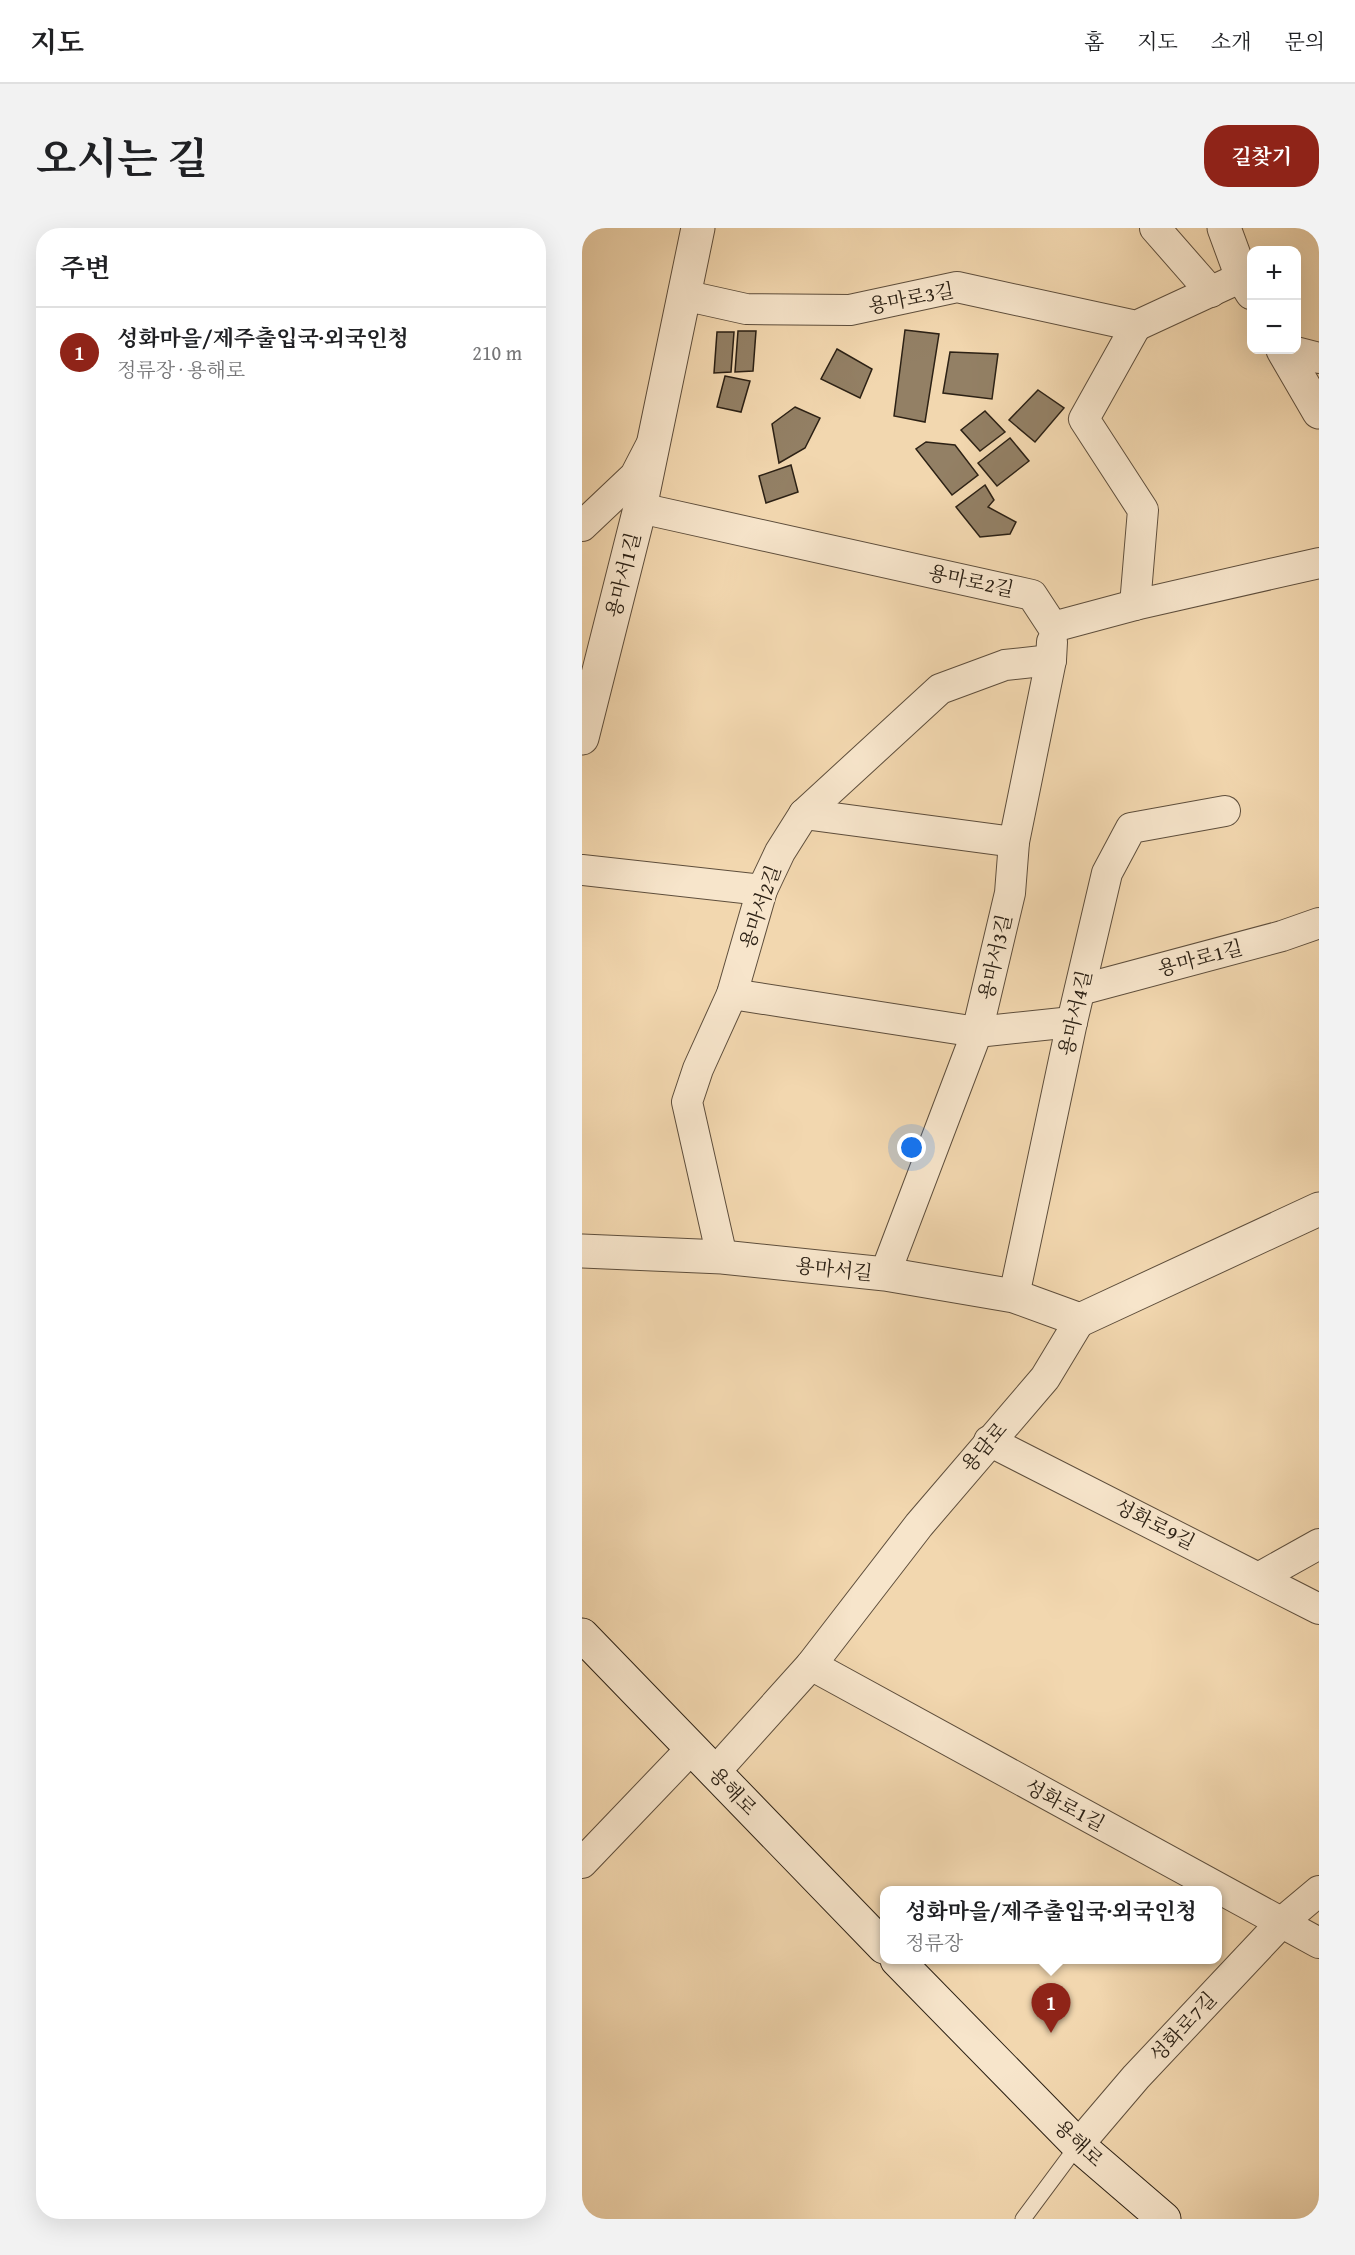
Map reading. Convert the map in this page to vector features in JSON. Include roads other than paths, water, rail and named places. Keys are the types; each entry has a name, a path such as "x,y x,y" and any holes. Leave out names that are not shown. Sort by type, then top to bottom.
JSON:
{"street":[{"name":"용마서1길","path":"582,738 640,508 698,228"},
{"path":"1155,228 1211,292"},
{"path":"1135,605 1143,510 1084,419 1136,326 1211,292 1247,285 1224,228"},
{"name":"용마로3길","path":"683,296 746,309 850,310 957,287 1136,326"},
{"path":"1288,354 1319,412"},
{"path":"1301,354 1319,358"},
{"name":"용마서1길","path":"582,526 635,476 652,445"},
{"name":"용마로2길","path":"640,508 1032,595 1053,627"},
{"path":"1053,627 1135,605 1319,563"},
{"name":"용마서3길","path":"885,1274 977,1032 1010,893 1014,842 1051,660 1053,627"},
{"name":"용마서2길","path":"722,1257 687,1102 698,1069 732,994 762,890 780,852 804,814 940,689 1005,665 1051,660"},
{"name":"용마서4길","path":"1014,1296 1072,1022 1107,873 1131,828 1225,811"},
{"path":"804,814 1014,842"},
{"path":"582,870 762,890"},
{"name":"용마로1길","path":"1080,990 1282,936 1319,922"},
{"path":"732,994 977,1032 1072,1022"},
{"path":"1080,1320 1319,1209"},
{"name":"용마서길","path":"582,1251 722,1257 885,1274 1014,1296 1080,1320"},
{"name":"용담로","path":"714,1773 811,1665 918,1525 1045,1378 1080,1320"},
{"name":"성화로9길","path":"989,1441 1260,1577"},
{"path":"1260,1577 1319,1544"},
{"path":"1260,1577 1319,1609"},
{"name":"용해로","path":"582,1635 880,1942"},
{"name":"성화로1길","path":"811,1665 940,1738 1215,1886"},
{"path":"582,1863 691,1749"},
{"name":"성화로1길","path":"1222,1890 1319,1943"},
{"name":"성화로7길","path":"1078,2145 1136,2077 1282,1922 1319,1892"},
{"name":"용해로","path":"902,1964 1078,2145 1164,2219"}],"lane":[{"path":"1023,2219 1078,2145"}],"place":[{"name":"성화마을/제주출입국·외국인청","path":"1051,2033"}]}
